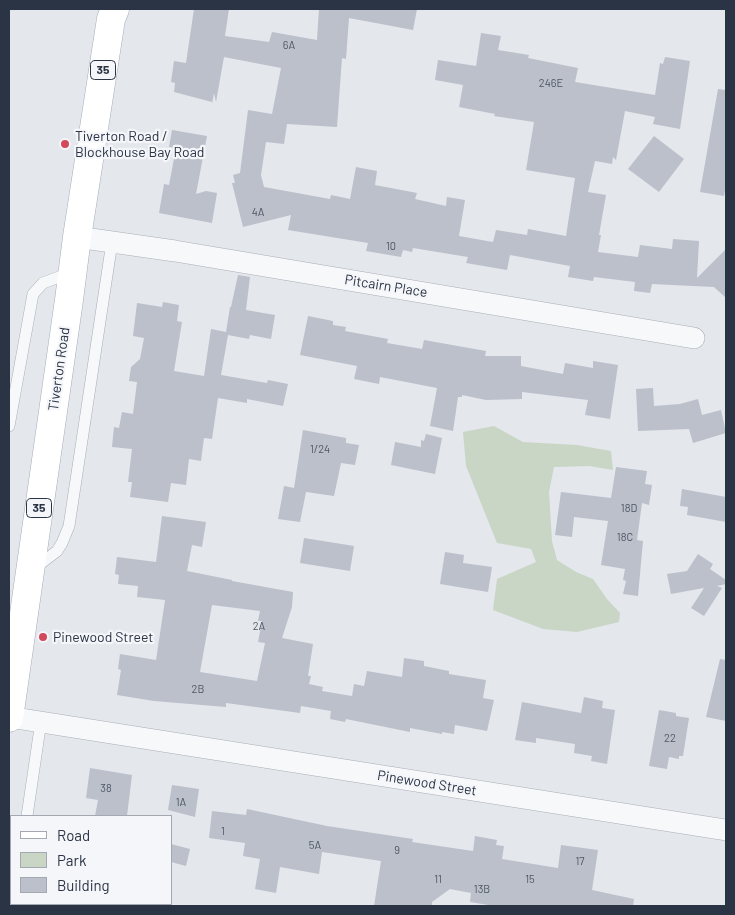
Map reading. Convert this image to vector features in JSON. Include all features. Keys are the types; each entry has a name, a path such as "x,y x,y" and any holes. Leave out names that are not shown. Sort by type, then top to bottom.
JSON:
{"main road":[{"name":"Tiverton Road","path":"9,718 77,237 112,12"}],"street":[{"name":"Pitcairn Place","path":"77,237 694,338"},
{"name":"Pinewood Street","path":"9,718 41,721 726,830"}],"lane":[{"path":"30,572 57,551 69,526 112,242"},
{"path":"9,426 33,294 43,284 73,272"},
{"path":"28,815 41,721"}],"green space":[{"path":"494,426 523,442 577,445 611,451 613,470 589,466 554,467 549,492 552,541 557,560 576,572 593,579 620,613 619,622 577,632 543,629 493,610 497,579 536,562 531,549 497,543 466,466 463,432"}],"building":[{"path":"194,9 229,9 225,36 269,42 272,32 317,40 319,9 417,9 413,30 349,18 346,59 342,58 337,127 287,124 284,144 266,142 261,175 264,187 330,199 331,195 350,199 356,167 377,171 375,185 417,193 415,199 446,206 447,197 465,200 459,236 493,242 496,230 527,235 528,229 566,236 575,178 526,170 534,122 494,116 495,114 459,107 463,85 435,80 438,60 476,66 481,33 501,36 498,50 529,55 528,58 578,68 575,82 655,95 660,63 663,64 665,57 690,61 680,129 653,124 655,117 625,111 616,160 613,157 612,164 595,161 588,192 606,195 598,252 638,257 640,245 672,249 673,239 699,241 697,278 726,249 726,298 714,287 652,284 650,293 634,291 635,282 594,277 593,281 568,277 570,266 510,255 507,270 466,263 468,257 413,248 412,252 403,250 401,257 366,251 368,243 288,230 291,215 243,227 232,183 235,183 233,175 240,173 248,110 272,114 281,68 224,57 216,102 214,93 212,104 212,102 174,92 175,83 171,82 174,61 186,63"},
{"path":"718,89 726,90 726,184 724,196 700,192"},
{"path":"172,130 207,136 196,194 206,191 217,193 212,223 159,213 164,184 169,185 176,148 169,147"},
{"path":"654,136 684,159 659,192 628,169"},
{"path":"238,275 250,277 246,310 275,315 271,339 250,335 249,339 228,335 221,375 267,383 268,380 288,384 283,406 247,399 247,403 218,398 212,439 204,438 201,461 189,459 186,485 171,483 168,502 130,497 132,482 128,482 132,449 112,447 114,427 119,428 122,412 133,414 137,382 129,381 131,367 140,359 144,338 133,336 137,303 162,307 163,302 179,305 177,321 182,322 174,371 204,376 211,329 226,332"},
{"path":"308,316 333,321 333,325 346,327 345,331 388,339 387,343 422,349 424,340 486,351 485,356 521,356 521,366 563,374 565,363 593,368 593,361 618,365 610,419 585,415 588,400 522,392 522,399 486,400 462,395 462,397 458,397 453,431 430,426 437,388 380,377 379,384 354,379 357,366 300,355"},
{"path":"653,388 654,406 680,404 698,399 702,415 721,410 726,433 693,443 689,429 638,431 636,389"},
{"path":"303,430 346,438 346,443 359,445 355,465 341,463 334,496 306,492 300,522 278,519 284,486 294,488"},
{"path":"426,434 442,438 435,474 391,465 395,442 421,447 421,440 424,441"},
{"path":"616,467 647,471 645,484 652,485 649,505 642,503 637,540 643,541 638,596 623,594 626,581 623,580 625,569 601,565 608,521 574,517 572,537 555,535 561,492 611,498"},
{"path":"682,489 726,497 726,522 687,515 688,507 680,506"},
{"path":"162,516 206,522 202,547 192,545 187,571 293,592 292,607 282,638 313,644 308,676 311,676 309,684 323,687 322,691 352,696 354,684 364,686 367,671 402,677 404,658 424,661 424,666 449,671 449,674 486,680 483,698 494,700 487,731 455,725 454,734 442,732 442,734 410,728 410,732 346,719 345,722 330,719 331,711 301,706 300,713 226,703 226,707 154,701 117,695 121,670 118,669 120,654 156,660 165,600 137,597 138,586 118,584 119,575 115,574 117,557 156,562","holes":["212,605 260,611 258,621 262,621 258,642 265,643 257,681 200,672"]},
{"path":"304,538 354,546 350,571 300,563"},
{"path":"445,552 464,555 463,563 492,567 488,592 440,584"},
{"path":"698,554 713,564 710,569 726,580 726,584 717,586 722,588 704,616 691,608 704,588 671,594 667,574 687,571"},
{"path":"720,659 726,660 726,721 706,717"},
{"path":"584,697 603,701 602,708 615,710 607,764 591,761 592,756 574,753 575,744 536,738 536,743 515,740 522,702 581,713"},
{"path":"659,710 689,718 683,756 679,756 679,759 669,757 667,769 649,766"},
{"path":"90,768 132,775 127,815 95,815 98,800 86,798"},
{"path":"172,785 199,789 195,817 168,810"},
{"path":"247,809 327,826 413,839 412,842 473,851 475,836 497,840 496,845 504,846 502,859 558,868 561,845 598,850 592,890 634,899 633,906 495,906 470,902 471,893 450,889 432,902 432,906 374,906 381,861 322,852 319,874 280,867 276,893 255,889 260,859 243,856 245,843 209,838 212,811 246,815"},
{"path":"172,844 190,849 186,866 172,862"}],"place":[{"name":"Tiverton Road / Blockhouse Bay Road","path":"65,144"},
{"name":"Pinewood Street","path":"43,637"}]}
